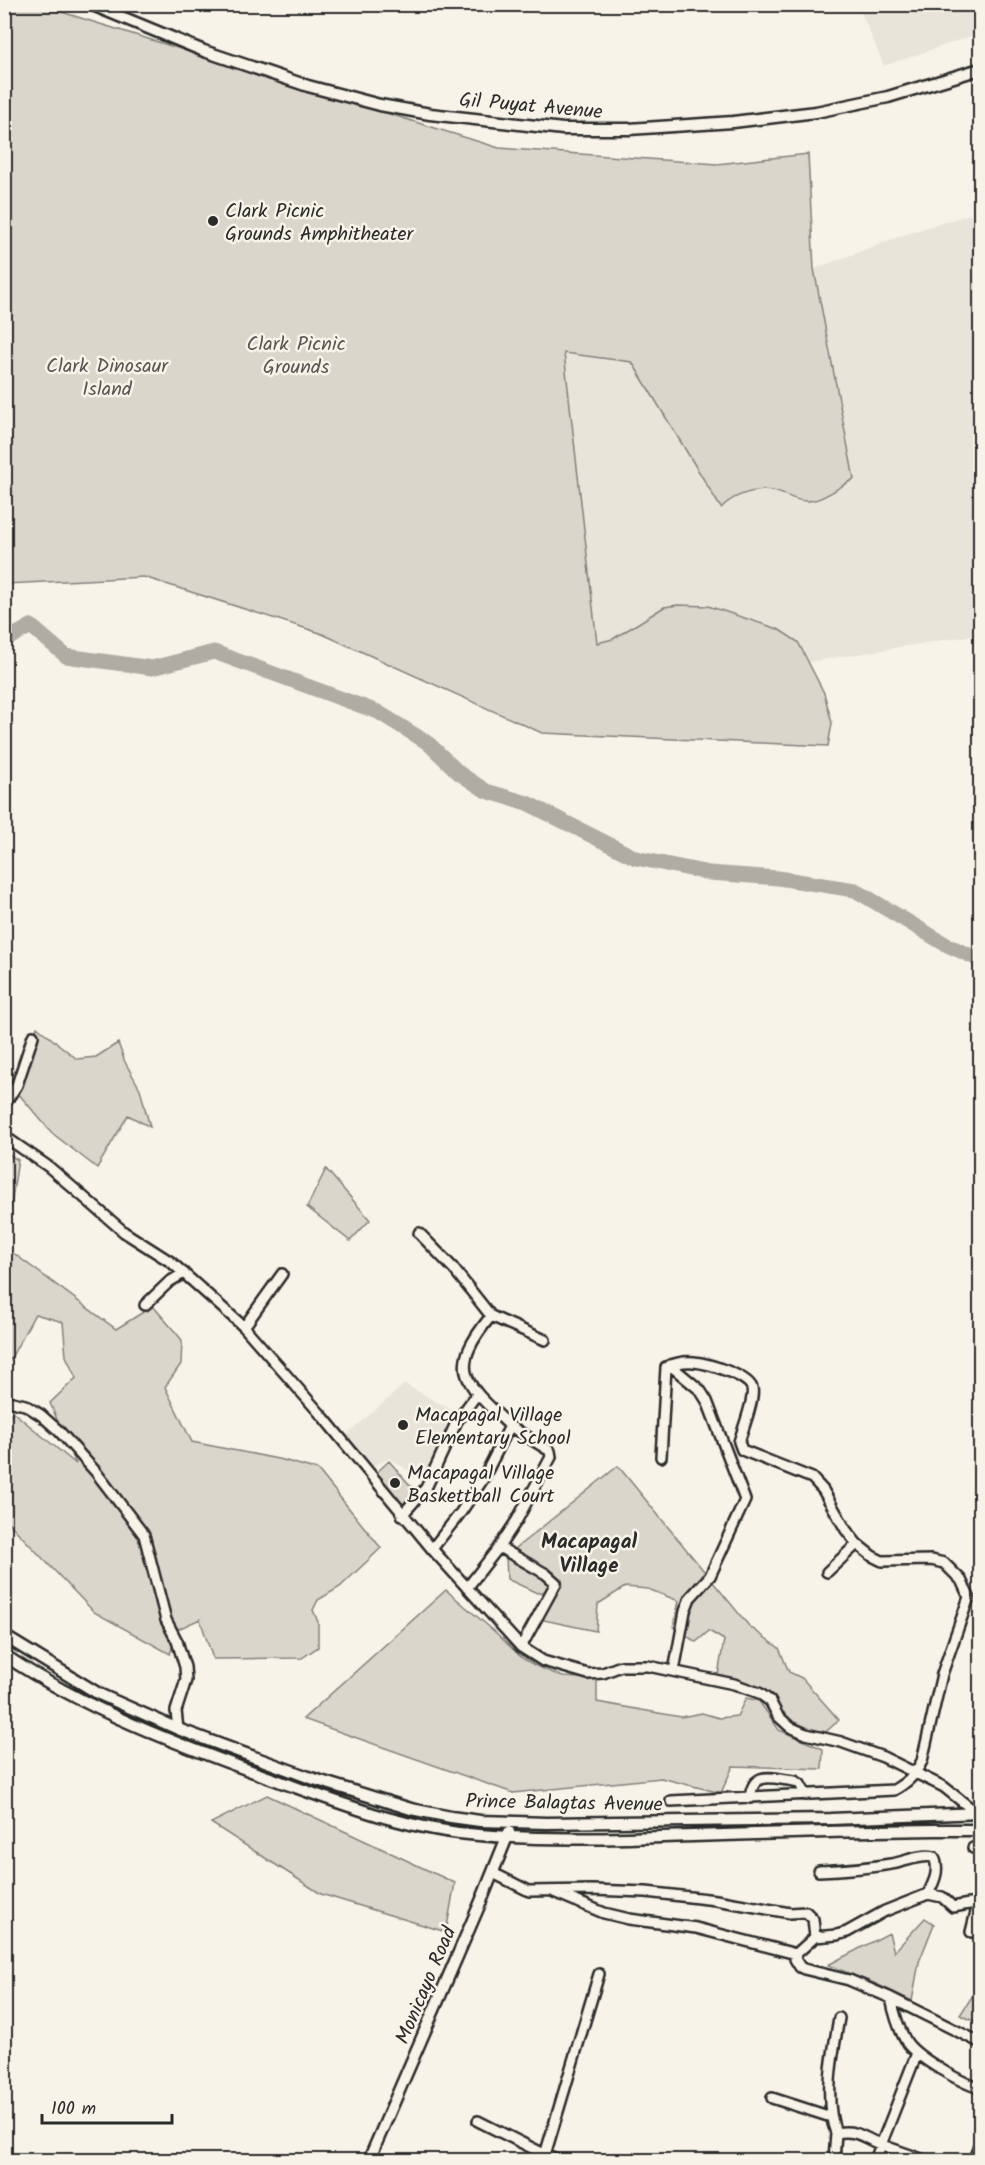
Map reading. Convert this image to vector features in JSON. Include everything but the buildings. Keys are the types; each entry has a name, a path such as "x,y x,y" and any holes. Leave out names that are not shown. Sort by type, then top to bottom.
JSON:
{"main road":[{"name":"Gil Puyat Avenue","path":"90,4 204,51 308,86 380,105 563,129 629,129 733,122 816,112 888,97 981,69"},
{"name":"Prince Balagtas Avenue","path":"4,1636 99,1694 177,1729 311,1778 411,1809 451,1817 512,1823 831,1819 980,1813"},
{"name":"Prince Balagtas Avenue","path":"4,1655 59,1689 139,1728 369,1813 449,1832 507,1836 610,1838 842,1831 981,1830"},
{"name":"Monicayo Road","path":"369,2160 482,1899 512,1823"}],"street":[{"path":"4,1105 16,1085 33,1036"},
{"path":"4,1136 49,1167 124,1232 184,1272 244,1327 324,1418 402,1515 521,1647 543,1661 588,1674 603,1673 621,1666 648,1666 734,1684 759,1693 770,1701 778,1716 798,1731 856,1747 916,1773 944,1787 974,1811 980,1813"},
{"path":"419,1233 453,1268 491,1316 545,1340"},
{"path":"144,1305 168,1282 184,1272"},
{"path":"244,1327 282,1274"},
{"path":"468,1588 499,1547 531,1495 551,1453 510,1426 477,1394 465,1373 465,1361 478,1333 491,1316"},
{"path":"661,1457 665,1370 670,1365 693,1362 729,1372 748,1383 752,1389 752,1398 739,1443 742,1450 812,1478 823,1490 832,1509 857,1544 872,1556 882,1561 930,1560 944,1563 961,1580 969,1597 942,1674 922,1761 908,1782 894,1790 671,1801"},
{"path":"670,1365 699,1390 707,1401 745,1500 710,1576 690,1598 685,1611 674,1671"},
{"path":"402,1515 426,1488 451,1432 477,1394"},
{"path":"4,1400 25,1405 59,1431 95,1471 144,1535 166,1620 177,1641 185,1667 186,1680 176,1711 177,1729"},
{"path":"432,1549 462,1512 483,1479 510,1426"},
{"path":"828,1572 857,1544"},
{"path":"499,1547 546,1574 556,1583 521,1647"},
{"path":"750,1798 751,1788 755,1781 762,1778 795,1781 800,1784 806,1795"},
{"path":"819,1871 853,1870 892,1864 926,1855 934,1857 937,1863 935,1880 928,1894"},
{"path":"493,1873 529,1891 646,1892 716,1900 784,1912 806,1912 813,1919 814,1937"},
{"path":"554,1892 616,1916 696,1928 796,1954"},
{"path":"971,1932 979,1901 953,1907 942,1897 928,1894 885,1911 847,1932 814,1937 796,1954 795,1959 804,1969 842,1978 891,1998 979,2042"},
{"path":"545,2155 599,1974"},
{"path":"891,1998 895,2016 908,2043 917,2053 953,2076 981,2088"},
{"path":"834,2160 836,2133 831,2117 829,2082 839,2018"},
{"path":"875,2160 917,2053"},
{"path":"772,2098 831,2117"},
{"path":"478,2121 556,2160"},
{"path":"836,2133 848,2131 859,2133 880,2144 924,2160"},
{"path":"974,2160 981,2142"}],"shaded area":[{"path":"858,5 976,5 980,16 980,33 884,66"},
{"path":"980,211 980,634 809,662 798,642 778,629 708,606 678,605 664,607 613,639 597,644 564,353 632,362 721,507 743,493 774,491 806,501 854,479 814,269 906,234"},
{"name":"Macapagal Village Elementary School","path":"405,1384 453,1411 424,1482 390,1458 371,1467 343,1438"}],"green space":[{"name":"Clark Picnic Grounds","path":"5,5 39,5 499,148 717,164 808,154 814,269 854,479 814,500 800,500 777,492 762,490 739,495 721,508 632,362 564,353 597,643 613,639 664,607 678,605 708,606 778,629 798,642 824,693 832,723 828,746 542,733 320,633 144,577 5,584"},
{"path":"37,1027 77,1059 96,1057 118,1043 125,1062 140,1089 150,1127 128,1115 97,1168 52,1133 17,1092"},
{"path":"5,1152 18,1160 5,1245"},
{"path":"326,1169 370,1220 350,1241 307,1207"},
{"path":"5,1247 116,1329 153,1306 182,1340 181,1364 165,1387 192,1442 283,1460 318,1470 381,1548 340,1587 318,1600 313,1610 318,1622 318,1647 302,1658 213,1659 200,1619 178,1629 170,1654 94,1612 5,1519 5,1419 13,1412 76,1464 50,1403 76,1378 66,1356 63,1322 35,1314 5,1369"},
{"name":"Macapagal Village Baskettball Court","path":"389,1461 416,1492 402,1505 374,1475"},
{"path":"618,1466 749,1626 779,1648 789,1672 802,1678 839,1720 819,1738 787,1724 765,1701 717,1681 724,1640 709,1631 696,1642 673,1627 679,1601 648,1589 625,1587 598,1604 596,1631 539,1619 556,1589 537,1593 507,1579 506,1556"},
{"path":"446,1590 522,1658 563,1677 597,1679 597,1702 681,1717 702,1713 719,1718 737,1716 746,1698 759,1701 779,1730 823,1749 822,1769 733,1766 721,1793 661,1778 513,1793 303,1719"},
{"path":"267,1795 455,1883 446,1932 321,1894 211,1823"},
{"path":"925,1918 934,1924 919,1962 912,2001 828,1965 889,1933 894,1952"},
{"path":"980,1989 980,2024 960,2015 973,1995"}],"waterway":[{"path":"4,641 31,626 66,656 152,668 214,652 378,712 428,743 459,773 486,791 527,803 636,858 709,873 778,878 855,890 945,944 980,960"}],"place":[{"name":"Clark Picnic Grounds Amphitheater","path":"213,221"},
{"name":"Macapagal Village Elementary School","path":"403,1425"},
{"name":"Macapagal Village Baskettball Court","path":"395,1483"}],"district":[{"name":"Macapagal Village","path":"589,1553"}],"park label":[{"name":"Clark Dinosaur Island","path":"107,376"}]}
